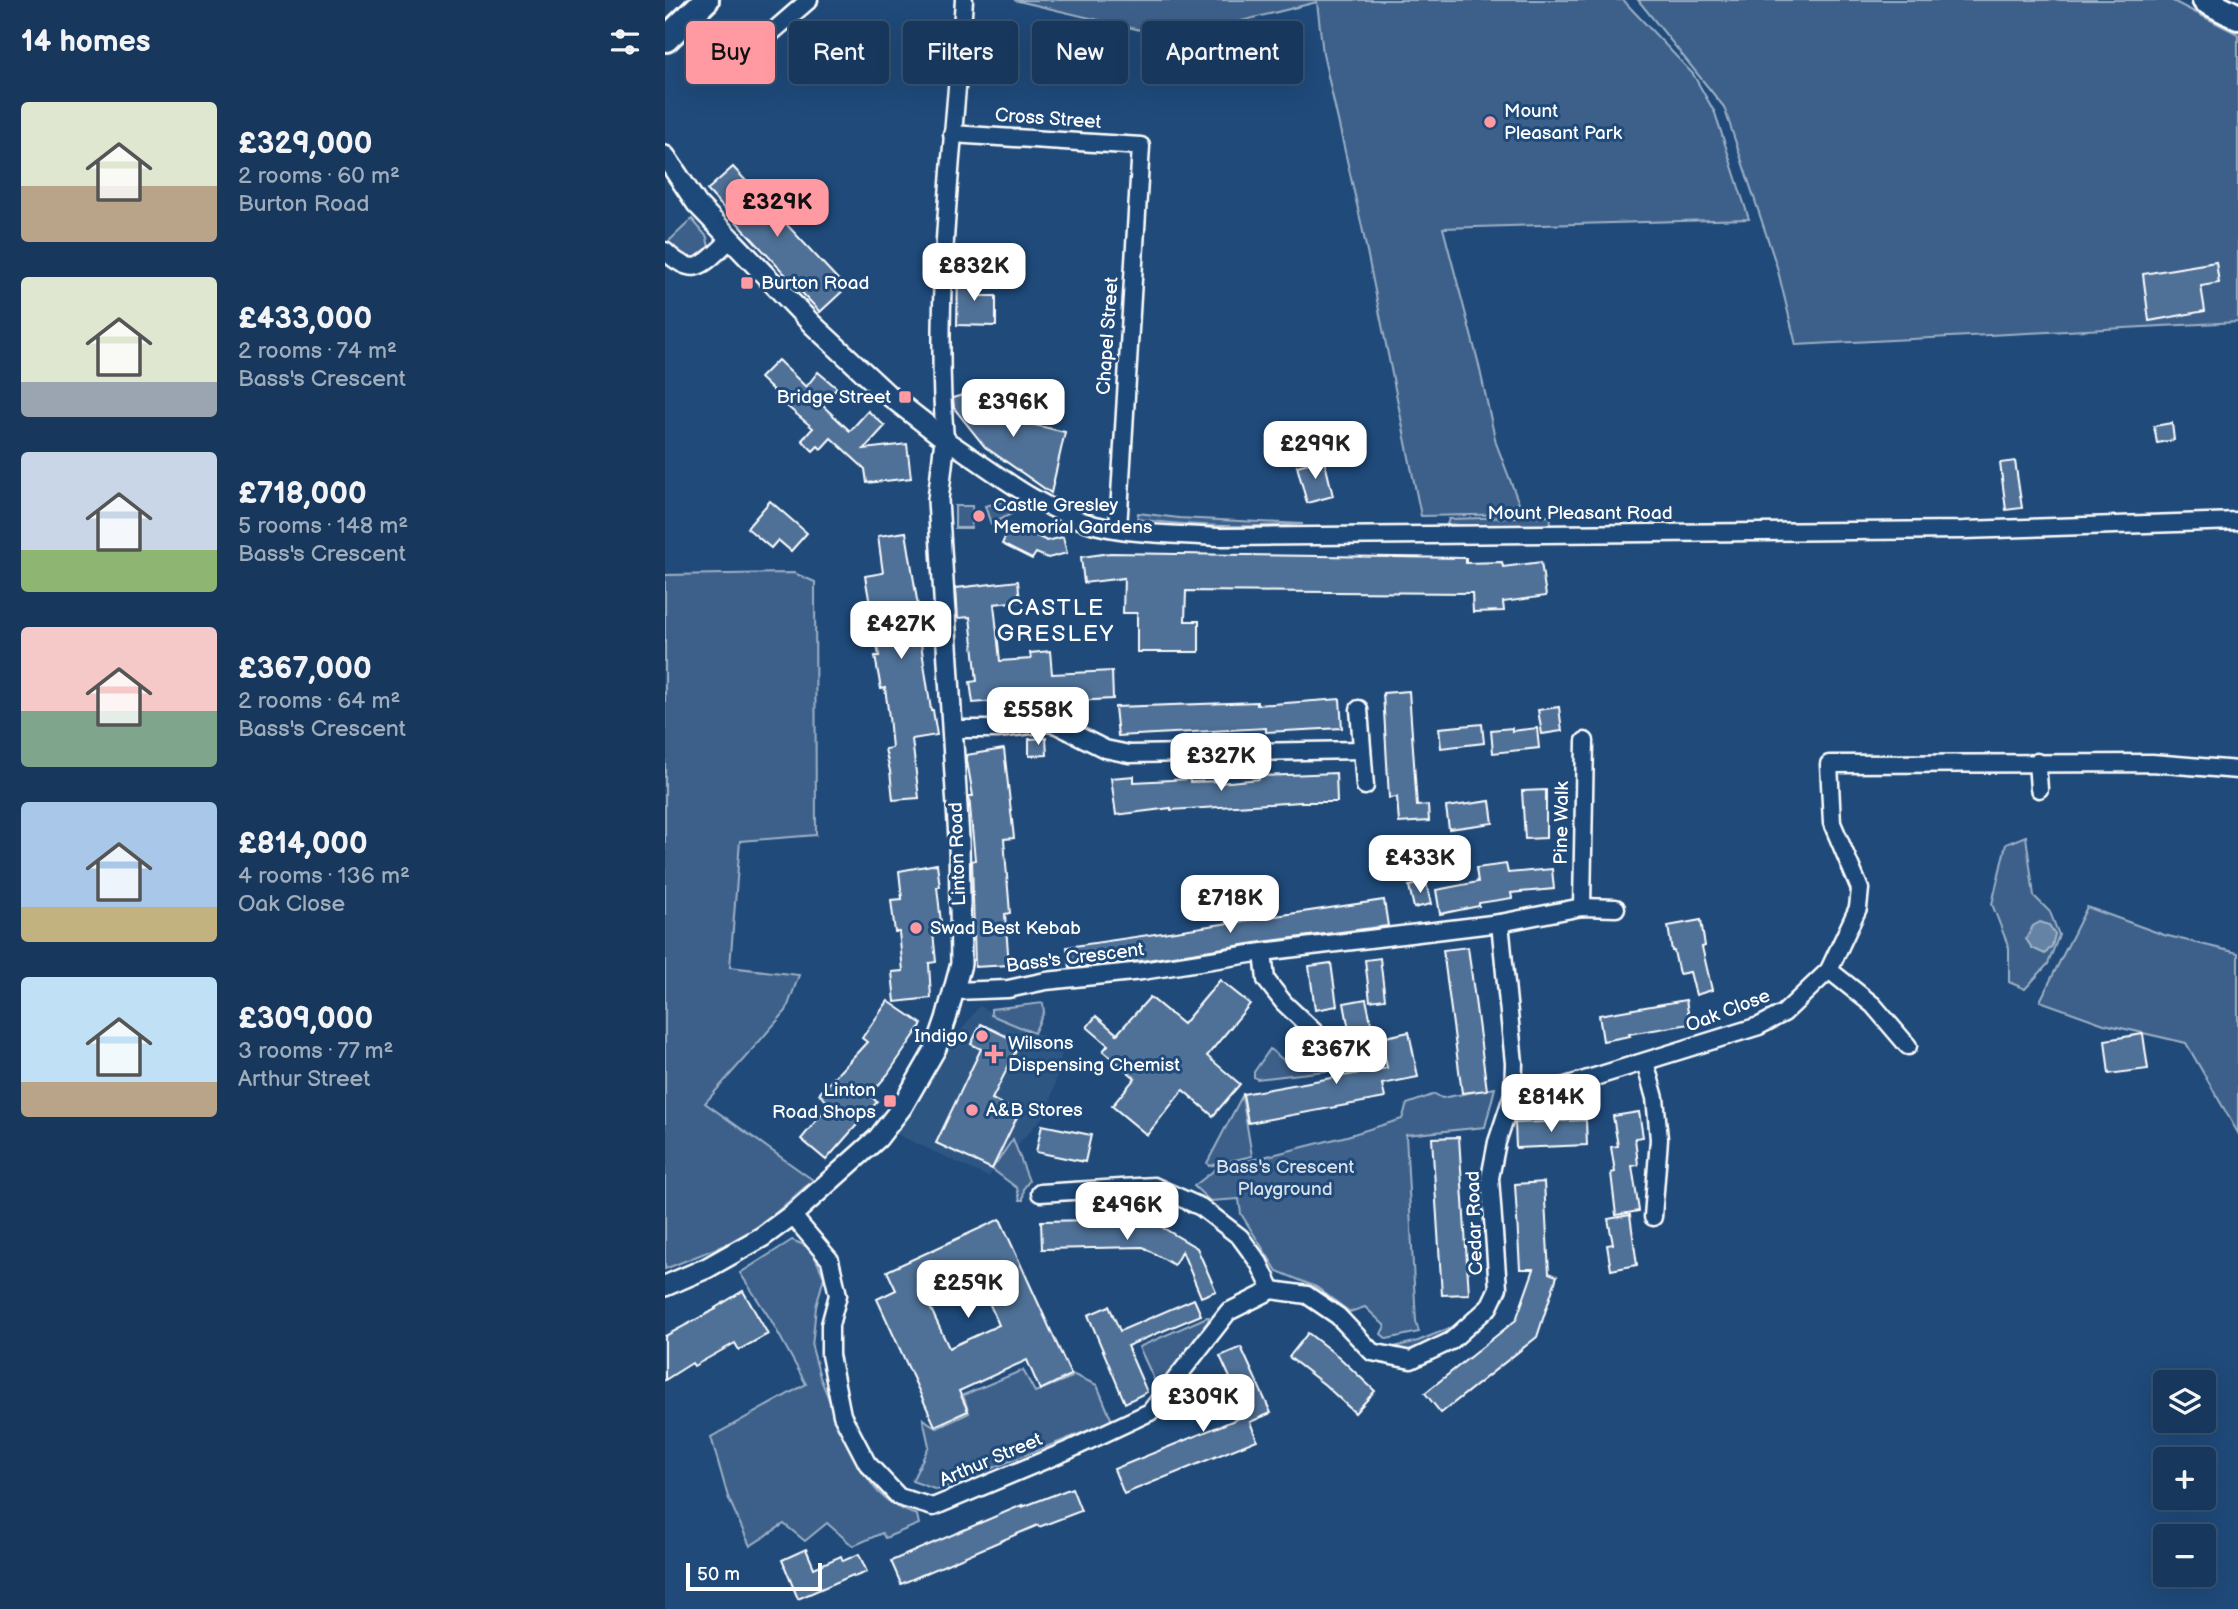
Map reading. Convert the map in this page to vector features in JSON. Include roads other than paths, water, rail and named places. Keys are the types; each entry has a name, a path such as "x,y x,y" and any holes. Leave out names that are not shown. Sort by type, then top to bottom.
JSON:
{"highway":[{"path":"665,40 706,0"},
{"path":"2205,0 2238,17"},
{"path":"665,28 665,40"}],"street":[{"path":"775,30 809,0"},
{"path":"945,439 942,398 942,265 964,0"},
{"name":"Cross Street","path":"952,134 1141,146"},
{"name":"Chapel Street","path":"1118,529 1141,146"},
{"path":"665,155 697,204 730,240 860,371 945,439"},
{"path":"665,251 675,261 687,267 700,267 730,240"},
{"name":"Mount Pleasant Road","path":"945,439 1051,506 1075,518 1118,529 1233,537 1964,530 2238,521"},
{"name":"Linton Road","path":"665,1286 707,1268 762,1237 792,1215 878,1138 902,1107 936,1048 955,991 961,964 960,869 938,488 945,439"},
{"path":"1359,709 1364,786"},
{"path":"953,729 998,729 1048,723 1105,749 1129,754 1362,750"},
{"name":"Pine Walk","path":"1582,906 1585,741"},
{"path":"2039,789 2037,762 2152,763 2238,769"},
{"name":"Oak Close","path":"1513,1094 1559,1088 1759,1026 1784,1013 1829,970 1858,908 1860,889 1832,823 1829,764 2037,762"},
{"name":"Bass's Crescent","path":"955,991 1008,989 1046,981 1142,971 1263,952 1500,923 1582,906 1616,908"},
{"name":"Cedar Road","path":"1272,1290 1307,1295 1338,1316 1372,1352 1411,1360 1451,1341 1489,1307 1498,1287 1490,1178 1497,1142 1513,1094 1514,1063 1500,923"},
{"path":"1263,952 1266,981 1284,1003 1324,1040"},
{"path":"1829,970 1873,1004 1908,1046"},
{"path":"1645,1062 1655,1098 1659,1139 1653,1217"},
{"path":"1040,1193 1154,1186 1201,1206 1241,1237 1259,1263 1272,1290"},
{"name":"Arthur Street","path":"792,1215 830,1260 838,1295 830,1325 830,1356 842,1415 867,1463 899,1497 933,1507 1069,1450 1150,1412 1228,1312 1272,1290"}],"place":[{"name":"Mount Pleasant Park","path":"1490,122"},
{"name":"Burton Road","path":"747,283"},
{"name":"Bridge Street","path":"905,397"},
{"name":"Castle Gresley Memorial Gardens","path":"979,516"},
{"name":"Swad Best Kebab","path":"916,928"},
{"name":"Indigo","path":"982,1036"},
{"name":"Wilsons Dispensing Chemist","path":"994,1054"},
{"name":"Linton Road Shops","path":"890,1101"},
{"name":"A&B Stores","path":"972,1110"}],"district":[{"name":"CASTLE GRESLEY","path":"1056,621"}],"park label":[{"name":"Bass's Crescent Playground","path":"1285,1178"}]}
